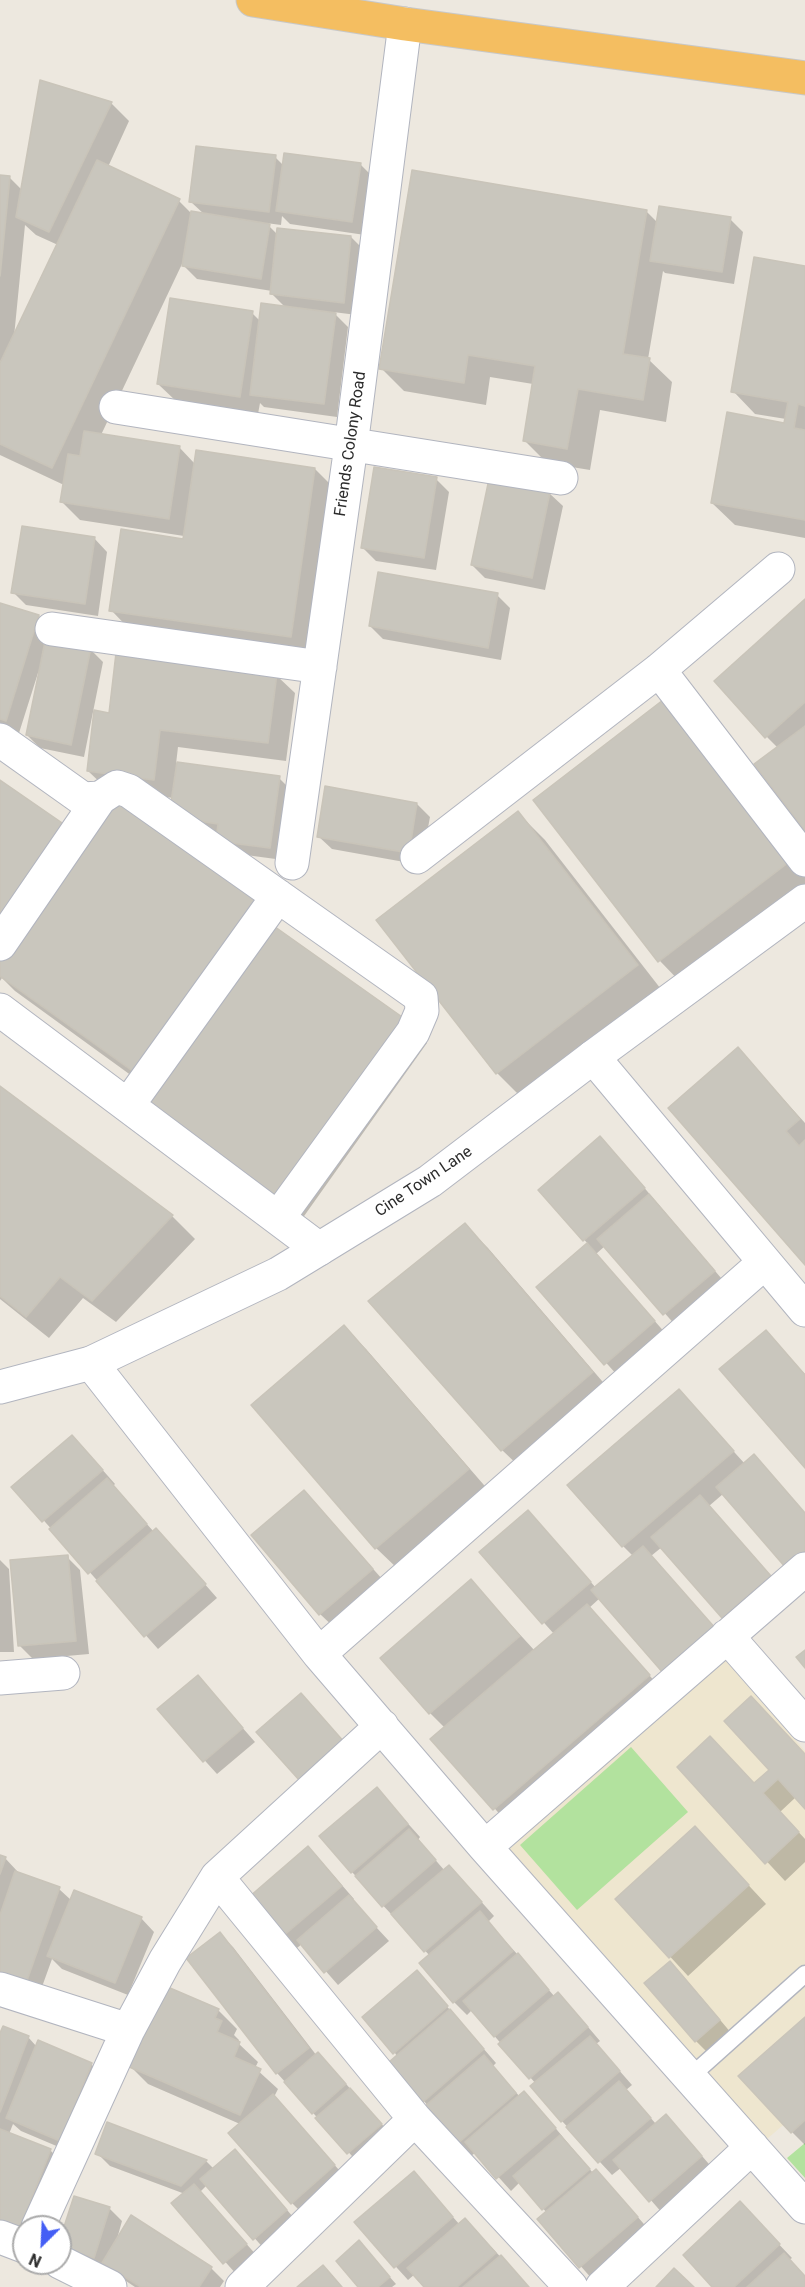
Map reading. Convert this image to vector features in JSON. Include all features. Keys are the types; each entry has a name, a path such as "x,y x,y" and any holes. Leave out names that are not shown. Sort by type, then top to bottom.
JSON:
{"highway":[{"path":"253,0 405,24 805,78"}],"street":[{"name":"Friends Colony Road","path":"291,863 351,446 405,24"},
{"path":"116,407 561,478"},
{"path":"417,857 659,670 778,569"},
{"path":"52,629 320,667"},
{"path":"659,670 805,860"},
{"path":"0,740 83,799 100,798"},
{"path":"0,944 100,798 117,787 129,791 422,997 422,1011 413,1032 278,1218"},
{"path":"128,1105 278,896"},
{"name":"Cine Town Lane","path":"0,1387 91,1363 278,1274 430,1181 593,1057 805,901"},
{"path":"0,1010 319,1249"},
{"path":"593,1057 805,1310"},
{"path":"319,1654 764,1263"},
{"path":"91,1363 319,1654 485,1847 805,2207"},
{"path":"485,1847 805,1569"},
{"path":"727,1636 805,1725"},
{"path":"0,1678 63,1673"},
{"path":"43,2215 128,2030 165,1960 217,1877 382,1726"},
{"path":"217,1877 415,2119 571,2287"},
{"path":"0,1989 128,2030"},
{"path":"242,2287 415,2119"},
{"path":"602,2287 752,2147"},
{"path":"72,2268 110,2287"}],"lane":[{"path":"690,2077 805,1974"}],"shaded area":[{"path":"721,1655 805,1751 805,2106 767,2139 502,1848"}],"green space":[{"path":"631,1747 688,1812 577,1910 520,1845"},
{"path":"805,2143 805,2178 787,2158"}],"building":[{"path":"40,80 112,102 49,232 16,217"},
{"path":"196,146 276,155 269,212 189,202"},
{"path":"284,153 361,163 352,222 276,211"},
{"path":"97,160 180,199 52,468 0,444 0,363"},
{"path":"412,170 647,210 623,354 650,358 643,400 578,389 567,449 523,441 535,366 468,355 464,383 379,369"},
{"path":"0,175 10,176 0,276"},
{"path":"659,206 731,217 722,272 650,261"},
{"path":"191,211 270,224 261,279 182,266"},
{"path":"277,228 351,236 344,303 270,294"},
{"path":"754,257 805,266 805,406 798,404 794,428 805,430 805,520 711,503 727,412 784,423 788,402 731,392"},
{"path":"170,298 253,311 240,397 157,384"},
{"path":"261,303 336,313 324,404 250,395"},
{"path":"84,431 180,446 169,519 60,502 68,454 80,456"},
{"path":"196,450 315,468 291,637 109,611 121,529 183,539"},
{"path":"374,467 437,477 424,558 361,548"},
{"path":"489,479 550,492 532,578 471,565"},
{"path":"22,526 95,537 85,604 11,593"},
{"path":"378,572 498,593 488,648 369,626"},
{"path":"805,599 805,702 765,738 714,681"},
{"path":"0,603 39,615 6,721 0,719"},
{"path":"46,637 91,647 71,745 26,735"},
{"path":"116,653 277,673 268,743 160,730 154,780 87,771 94,710 109,713"},
{"path":"663,700 789,862 658,962 533,800"},
{"path":"805,726 805,831 754,764"},
{"path":"177,762 280,776 270,848 216,841 218,824 169,816"},
{"path":"0,780 68,827 0,926"},
{"path":"325,786 417,803 409,853 317,837"},
{"path":"118,791 262,895 134,1072 0,976 0,956"},
{"path":"518,811 638,965 496,1074 376,920"},
{"path":"271,924 405,1019 279,1198 145,1103"},
{"path":"738,1047 800,1119 786,1131 799,1146 805,1140 805,1265 668,1108"},
{"path":"0,1086 173,1215 92,1301 60,1277 26,1317 0,1296"},
{"path":"600,1136 645,1188 583,1241 538,1190"},
{"path":"649,1194 715,1271 663,1315 597,1239"},
{"path":"465,1223 593,1372 501,1451 368,1301"},
{"path":"587,1243 655,1321 604,1365 536,1287"},
{"path":"344,1325 469,1469 375,1549 251,1405"},
{"path":"766,1330 805,1375 805,1468 719,1369"},
{"path":"679,1389 734,1451 622,1547 567,1485"},
{"path":"72,1435 103,1470 42,1522 11,1487"},
{"path":"754,1454 805,1513 805,1552 786,1568 716,1487"},
{"path":"107,1478 147,1524 88,1574 49,1529"},
{"path":"304,1490 373,1569 319,1615 251,1535"},
{"path":"700,1495 771,1576 722,1618 651,1537"},
{"path":"528,1510 591,1582 542,1624 479,1552"},
{"path":"156,1528 206,1584 144,1637 96,1581"},
{"path":"643,1546 716,1629 664,1674 591,1590"},
{"path":"68,1555 76,1641 18,1646 10,1560"},
{"path":"471,1579 520,1636 429,1714 380,1658"},
{"path":"587,1604 650,1675 493,1810 430,1739"},
{"path":"805,1650 805,1668 796,1657"},
{"path":"198,1675 243,1728 203,1762 157,1709"},
{"path":"301,1693 345,1743 300,1781 256,1732"},
{"path":"751,1696 805,1754 805,1809 778,1779 763,1793 799,1832 765,1864 677,1767 710,1736 754,1783 769,1770 724,1721"},
{"path":"377,1787 408,1824 351,1873 319,1836"},
{"path":"695,1826 749,1885 669,1958 615,1899"},
{"path":"409,1829 436,1860 382,1907 355,1876"},
{"path":"308,1846 342,1886 283,1936 249,1897"},
{"path":"0,1855 6,1857 0,1874"},
{"path":"449,1865 482,1902 424,1952 391,1914"},
{"path":"15,1871 60,1887 25,1986 0,1976 0,1915"},
{"path":"74,1890 142,1917 115,1983 47,1956"},
{"path":"349,1895 377,1927 324,1973 297,1940"},
{"path":"480,1911 513,1951 453,2003 419,1963"},
{"path":"220,1932 309,2048 276,2074 186,1958"},
{"path":"518,1953 549,1990 494,2037 463,2001"},
{"path":"670,1961 720,2020 695,2042 644,1983"},
{"path":"417,1970 448,2006 393,2054 362,2017"},
{"path":"163,1985 219,2009 215,2018 222,2021 217,2032 240,2042 234,2057 261,2069 240,2115 127,2066"},
{"path":"558,1992 588,2027 529,2079 498,2044"},
{"path":"450,2009 484,2049 423,2102 389,2062"},
{"path":"805,2017 805,2120 791,2133 738,2076"},
{"path":"3,2026 29,2036 0,2112 0,2033"},
{"path":"590,2036 620,2071 561,2122 530,2086"},
{"path":"38,2040 92,2063 60,2141 6,2118"},
{"path":"318,2052 346,2084 312,2114 284,2082"},
{"path":"484,2055 516,2093 457,2144 424,2107"},
{"path":"619,2081 651,2118 598,2163 566,2127"},
{"path":"350,2088 382,2124 347,2154 315,2118"},
{"path":"524,2091 556,2128 496,2179 465,2142"},
{"path":"273,2094 335,2165 291,2204 228,2133"},
{"path":"666,2114 702,2156 649,2202 613,2160"},
{"path":"107,2122 207,2160 181,2186 95,2154"},
{"path":"0,2129 51,2149 25,2215 12,2215 12,2231 0,2226"},
{"path":"560,2135 590,2169 542,2210 513,2176"},
{"path":"235,2149 287,2210 253,2240 200,2179"},
{"path":"596,2169 638,2217 579,2268 537,2219"},
{"path":"414,2171 453,2217 394,2268 354,2222"},
{"path":"194,2184 247,2244 223,2264 171,2203"},
{"path":"74,2196 110,2207 94,2258 72,2251 72,2215 68,2215"},
{"path":"740,2201 780,2244 734,2287 712,2287 683,2255"},
{"path":"131,2215 212,2267 199,2287 141,2287 102,2263"},
{"path":"465,2218 496,2253 457,2287 424,2287 407,2268"},
{"path":"359,2240 390,2277 378,2287 358,2287 336,2261"},
{"path":"784,2253 805,2276 805,2287 747,2287"},
{"path":"501,2255 529,2287 463,2287"},
{"path":"323,2265 342,2287 297,2287"},
{"path":"674,2268 694,2287 656,2287"}]}
